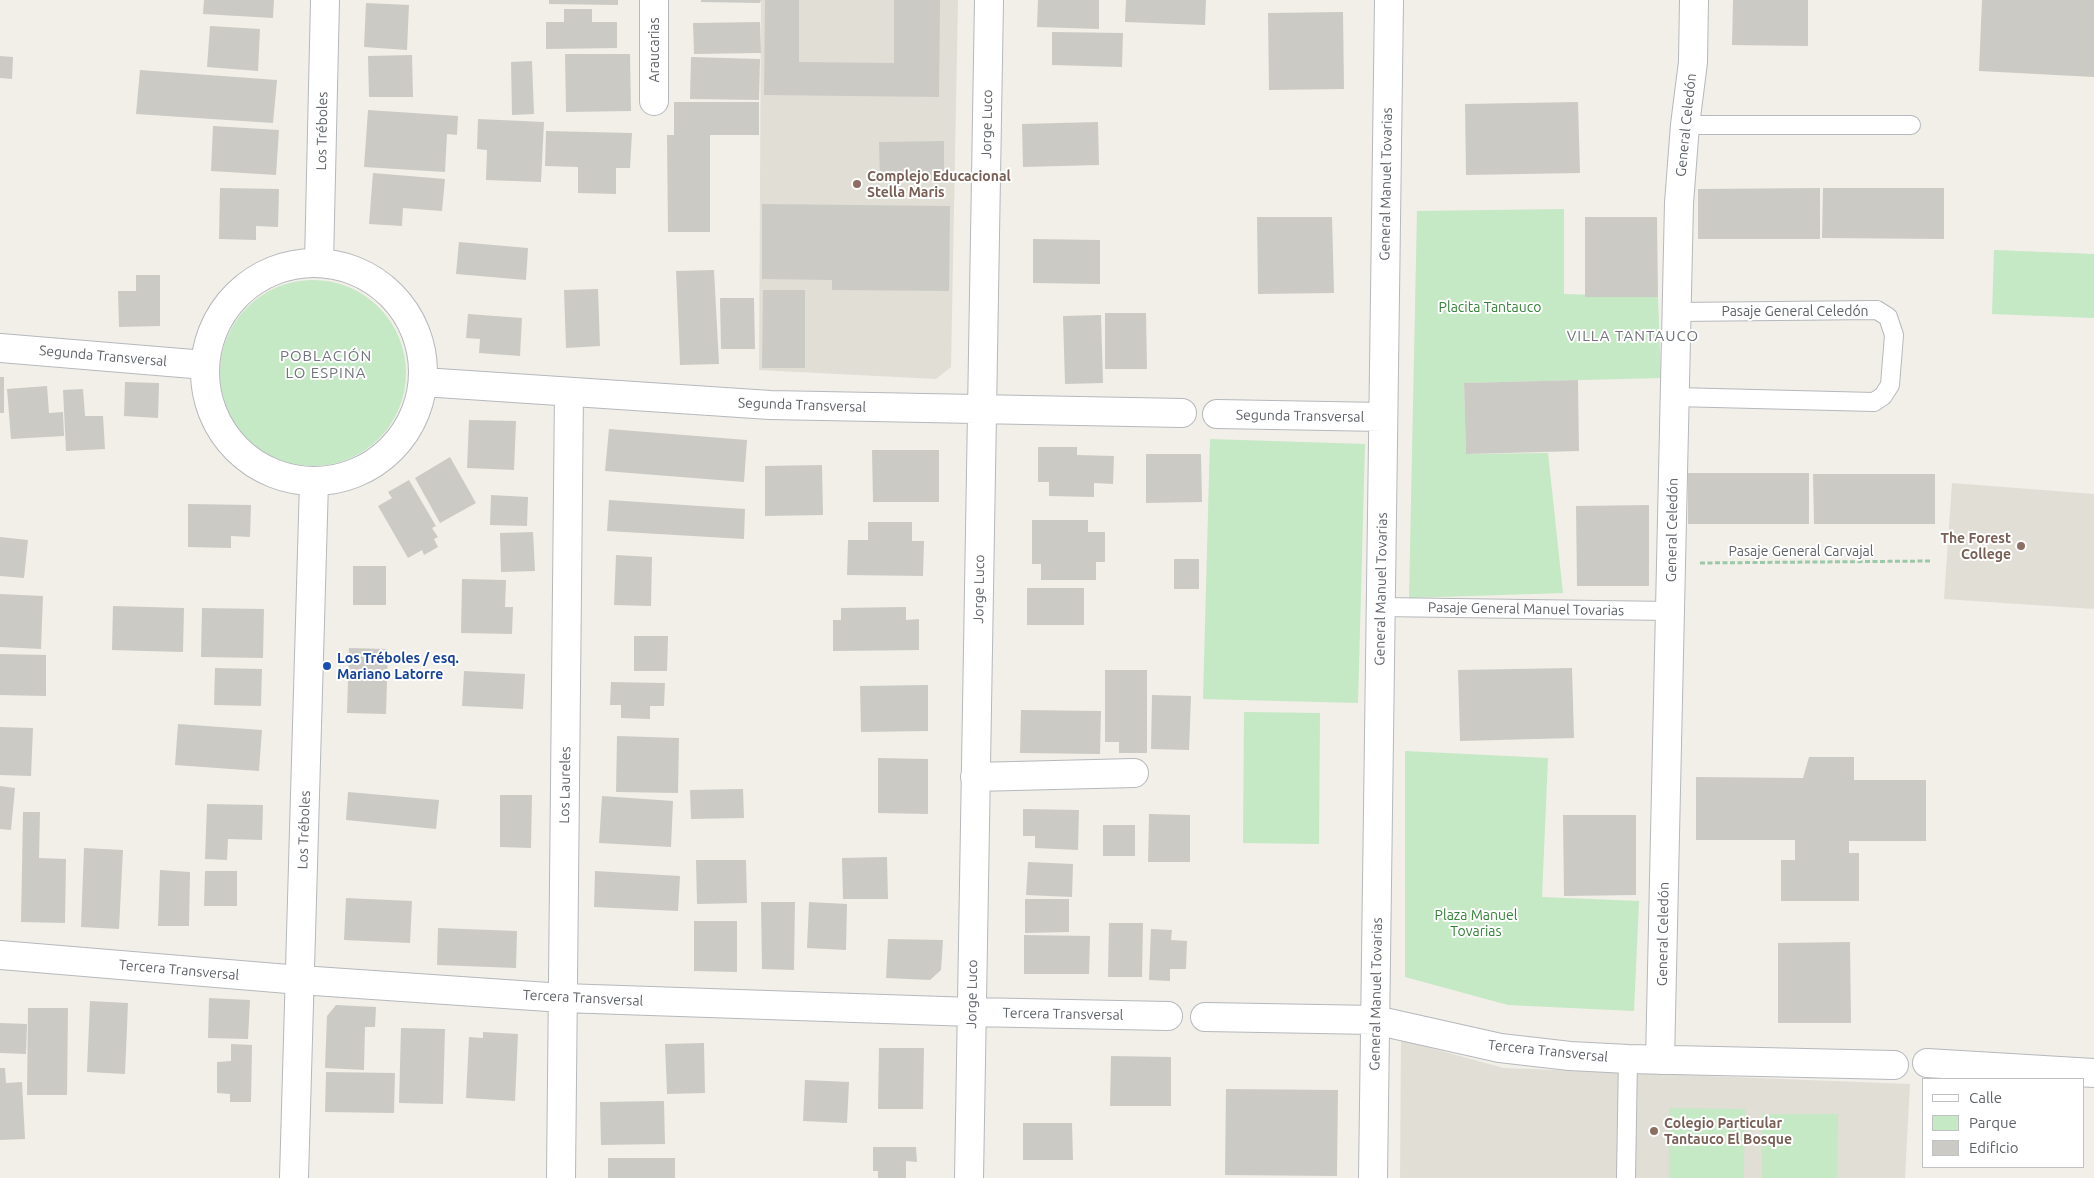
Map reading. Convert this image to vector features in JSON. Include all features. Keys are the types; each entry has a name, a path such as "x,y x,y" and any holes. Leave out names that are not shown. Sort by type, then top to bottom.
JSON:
{"street":[{"name":"Los Tréboles","path":"319,263 325,0"},
{"name":"Araucarias","path":"654,0 654,101"},
{"name":"Jorge Luco","path":"969,1178 989,0"},
{"name":"General Manuel Tovarias","path":"1373,1178 1389,0"},
{"name":"General Celedón","path":"1660,1060 1679,203 1692,62 1694,0"},
{"path":"300,263 319,263 337,265 370,278 396,300 407,314 418,339 423,364 423,382 419,402 412,421 402,438 388,453 354,474 334,480 314,482 279,476 263,469 234,447 223,433 212,409 206,383 205,365 208,346 214,329 228,304 248,284 282,267 300,263"},
{"name":"Segunda Transversal","path":"0,348 205,365"},
{"name":"Segunda Transversal","path":"423,382 797,406 1182,413"},
{"name":"Los Laureles","path":"561,1178 569,392"},
{"name":"Segunda Transversal","path":"1217,414 1383,417"},
{"name":"Los Tréboles","path":"294,1178 314,482"},
{"path":"976,777 1134,773"},
{"name":"Tercera Transversal","path":"0,955 300,980 563,998 972,1012 1168,1016"},
{"name":"Tercera Transversal","path":"1205,1017 1375,1020 1500,1048 1570,1056 1628,1060 1894,1065"},
{"path":"1927,1063 2094,1073"}],"lane":[{"path":"1685,125 1911,125"},
{"name":"Pasaje General Celedón","path":"1675,397 1874,402 1883,396 1890,385 1894,335 1888,317 1878,310 1677,312"},
{"name":"Pasaje General Manuel Tovarias","path":"1381,607 1670,611"},
{"path":"1626,1178 1628,1060"}],"path":[{"name":"Pasaje General Carvajal","path":"1672,563 1930,561"}],"shaded area":[{"name":"Complejo Educacional Stella Maris","path":"761,0 958,0 951,367 936,379 759,370"},
{"name":"The Forest College","path":"1952,483 2094,494 2094,609 1944,599"},
{"name":"Colegio Particular Tantauco El Bosque","path":"1401,1040 1504,1068 1910,1084 1905,1178 1400,1178"}],"green space":[{"name":"Placita Tantauco","path":"1564,209 1564,294 1658,297 1661,378 1464,383 1466,454 1548,453 1563,593 1409,598 1417,211"},
{"path":"1994,250 2094,254 2094,318 1992,314"},
{"path":"304,280 322,280 349,287 365,295 379,307 391,321 399,337 406,364 406,382 399,409 391,425 379,439 365,451 349,459 322,466 304,466 277,459 261,451 235,425 224,400 220,382 220,364 227,337 235,321 261,295 286,284"},
{"path":"1210,439 1365,444 1358,703 1203,699"},
{"path":"1244,712 1320,713 1319,844 1243,843"},
{"name":"Plaza Manuel Tovarias","path":"1405,751 1548,758 1542,897 1639,901 1634,1011 1508,1005 1405,977"},
{"path":"1669,1108 1745,1109 1744,1178 1669,1178"},
{"path":"1762,1114 1838,1114 1837,1178 1762,1178"}],"building":[{"path":"204,0 274,0 273,18 203,14"},
{"path":"549,0 618,0 618,5 549,4"},
{"path":"701,0 761,0 760,3 701,2"},
{"path":"765,0 799,0 799,62 894,63 894,0 940,0 939,97 764,95"},
{"path":"1038,0 1099,0 1099,29 1037,27"},
{"path":"1126,0 1206,0 1205,25 1125,22"},
{"path":"1733,0 1808,0 1808,46 1732,45"},
{"path":"1982,0 2094,0 2094,77 1979,71"},
{"path":"366,3 409,5 407,50 364,47"},
{"path":"564,9 592,9 592,22 617,22 617,48 546,49 546,22 564,22"},
{"path":"1343,12 1344,89 1269,90 1268,13"},
{"path":"760,22 761,53 694,54 693,23"},
{"path":"210,26 260,29 258,71 207,67"},
{"path":"1052,32 1123,33 1122,67 1052,65"},
{"path":"565,54 630,54 631,111 566,112"},
{"path":"412,55 413,97 369,97 368,56"},
{"path":"0,56 13,57 12,79 0,78"},
{"path":"691,57 760,59 759,100 690,99"},
{"path":"532,61 534,114 512,115 511,62"},
{"path":"140,70 277,80 273,123 136,114"},
{"path":"674,102 759,102 759,135 710,135 710,232 668,232 667,135 674,135"},
{"path":"1578,102 1580,173 1466,175 1465,104"},
{"path":"368,110 458,116 457,135 447,134 445,172 364,167"},
{"path":"478,119 544,122 541,182 486,180 487,150 477,149"},
{"path":"1098,122 1099,165 1023,167 1022,124"},
{"path":"213,126 279,130 276,175 211,171"},
{"path":"546,131 632,133 630,168 616,168 616,194 578,193 578,167 545,166"},
{"path":"944,141 944,180 880,181 879,142"},
{"path":"373,173 445,179 442,211 403,208 402,226 369,224"},
{"path":"220,188 279,189 278,227 256,226 256,240 219,239"},
{"path":"1820,188 1820,239 1698,239 1698,189"},
{"path":"1823,188 1944,188 1944,239 1822,238"},
{"path":"762,204 950,206 949,291 832,290 832,280 762,279"},
{"path":"1257,217 1332,217 1334,293 1258,294"},
{"path":"1585,217 1657,217 1658,297 1585,297"},
{"path":"1033,239 1100,240 1100,284 1033,283"},
{"path":"459,242 528,248 526,280 456,274"},
{"path":"714,270 719,364 680,365 676,271"},
{"path":"136,275 160,275 160,326 119,327 118,291 136,291"},
{"path":"598,289 600,346 566,348 564,290"},
{"path":"763,290 805,290 805,368 762,368"},
{"path":"720,298 754,298 755,349 721,349"},
{"path":"1105,313 1146,313 1147,369 1105,369"},
{"path":"468,314 522,318 520,356 479,353 480,339 466,338"},
{"path":"1101,315 1103,383 1065,384 1063,316"},
{"path":"0,377 4,377 4,413 0,413"},
{"path":"1578,380 1579,451 1466,454 1464,383"},
{"path":"125,382 159,383 158,418 124,416"},
{"path":"47,386 49,413 63,412 64,436 11,439 7,389"},
{"path":"83,389 85,416 103,416 105,449 66,451 63,390"},
{"path":"469,420 516,421 514,470 467,468"},
{"path":"609,429 747,440 744,482 605,471"},
{"path":"1038,447 1077,447 1077,455 1114,456 1113,484 1094,483 1094,497 1049,496 1049,482 1038,482"},
{"path":"872,450 939,450 939,502 873,502"},
{"path":"1146,454 1201,454 1202,502 1146,503"},
{"path":"450,457 476,503 440,523 415,478"},
{"path":"822,465 823,515 765,516 765,466"},
{"path":"1688,473 1809,473 1809,524 1688,524"},
{"path":"1813,474 1935,474 1935,524 1814,524"},
{"path":"409,480 436,526 432,528 438,537 434,539 438,547 424,555 422,550 408,558 378,506 392,498 388,492"},
{"path":"491,495 528,497 527,526 490,525"},
{"path":"609,500 745,509 744,539 607,531"},
{"path":"188,504 251,505 250,537 231,536 231,548 188,547"},
{"path":"1649,505 1649,586 1577,586 1576,506"},
{"path":"1032,520 1088,520 1088,532 1105,532 1105,562 1096,562 1096,580 1041,580 1041,564 1032,564"},
{"path":"868,522 912,522 912,541 924,541 923,576 847,575 848,540 868,540"},
{"path":"533,532 535,571 501,572 500,533"},
{"path":"0,537 28,540 24,578 0,576"},
{"path":"616,555 652,557 651,606 614,605"},
{"path":"1174,559 1199,559 1199,589 1174,589"},
{"path":"353,566 386,566 386,605 353,605"},
{"path":"462,579 506,580 505,607 513,607 512,634 461,633"},
{"path":"1027,588 1084,588 1084,625 1027,625"},
{"path":"0,594 43,596 41,649 0,647"},
{"path":"113,606 184,608 183,652 112,650"},
{"path":"906,607 906,620 919,619 919,650 833,651 833,620 841,620 841,608"},
{"path":"202,608 264,609 263,658 201,657"},
{"path":"634,636 668,636 667,671 634,671"},
{"path":"349,648 388,649 386,714 347,713"},
{"path":"0,654 46,655 46,696 0,695"},
{"path":"215,668 262,669 261,706 214,705"},
{"path":"1572,668 1574,738 1460,741 1458,670"},
{"path":"1105,670 1147,670 1147,753 1119,753 1119,742 1105,742"},
{"path":"464,671 525,674 523,709 462,706"},
{"path":"611,682 665,683 664,706 650,706 650,719 621,718 621,705 610,705"},
{"path":"928,685 928,731 861,732 860,686"},
{"path":"1152,695 1191,696 1189,750 1151,749"},
{"path":"1021,710 1101,711 1100,754 1020,753"},
{"path":"178,724 262,730 259,771 175,765"},
{"path":"0,727 33,728 31,776 0,775"},
{"path":"617,736 679,738 678,793 616,792"},
{"path":"1809,757 1854,757 1854,780 1926,780 1926,841 1849,841 1849,853 1859,853 1859,901 1781,901 1781,860 1795,860 1795,840 1696,840 1696,777 1803,778"},
{"path":"878,758 928,759 928,814 878,813"},
{"path":"0,786 15,788 11,830 0,829"},
{"path":"743,789 744,818 691,819 690,790"},
{"path":"348,792 439,800 436,829 346,820"},
{"path":"500,795 532,795 531,848 500,847"},
{"path":"602,796 673,801 671,847 599,843"},
{"path":"207,804 263,805 262,840 228,839 227,860 205,859"},
{"path":"1023,809 1079,810 1078,850 1035,848 1035,836 1023,836"},
{"path":"23,812 40,812 39,858 66,859 65,923 21,922"},
{"path":"1149,814 1190,815 1190,862 1148,862"},
{"path":"1563,815 1636,815 1636,895 1564,896"},
{"path":"1103,825 1135,825 1135,856 1103,856"},
{"path":"84,848 123,850 119,929 81,927"},
{"path":"887,857 888,899 843,899 842,858"},
{"path":"696,860 746,860 747,903 697,904"},
{"path":"1028,862 1073,864 1072,897 1026,895"},
{"path":"160,870 190,872 189,926 158,926"},
{"path":"205,871 237,871 237,906 204,906"},
{"path":"595,871 680,876 678,911 594,907"},
{"path":"346,898 412,901 410,943 344,940"},
{"path":"1025,899 1069,899 1069,932 1025,933"},
{"path":"761,902 795,902 794,970 762,969"},
{"path":"809,902 847,904 846,950 807,948"},
{"path":"694,921 737,921 737,972 694,971"},
{"path":"1109,923 1143,923 1142,977 1108,977"},
{"path":"438,928 517,931 516,968 437,965"},
{"path":"1151,929 1172,930 1171,940 1187,941 1186,969 1170,969 1170,981 1149,980"},
{"path":"1024,935 1090,936 1089,974 1024,974"},
{"path":"888,939 943,940 941,970 930,980 886,978"},
{"path":"1850,942 1851,1023 1778,1023 1778,943"},
{"path":"209,998 250,1000 248,1039 208,1038"},
{"path":"90,1001 128,1003 125,1074 87,1072"},
{"path":"336,1005 376,1007 375,1027 365,1027 364,1070 325,1068 327,1016"},
{"path":"28,1008 68,1008 67,1095 27,1095"},
{"path":"0,1023 27,1024 26,1054 0,1053"},
{"path":"401,1028 445,1029 443,1104 399,1103"},
{"path":"483,1032 518,1034 515,1101 466,1098 469,1037 483,1038"},
{"path":"704,1043 705,1093 667,1094 665,1044"},
{"path":"231,1044 252,1045 251,1102 230,1102 230,1094 217,1093 217,1062 231,1061"},
{"path":"879,1048 924,1048 923,1109 878,1109"},
{"path":"1111,1056 1171,1057 1171,1106 1110,1106"},
{"path":"0,1068 5,1068 6,1083 22,1082 25,1139 0,1140"},
{"path":"326,1072 395,1073 394,1113 325,1112"},
{"path":"805,1080 849,1082 847,1123 803,1121"},
{"path":"1226,1089 1338,1090 1337,1176 1225,1175"},
{"path":"664,1101 665,1144 601,1145 600,1102"},
{"path":"1023,1123 1072,1123 1073,1160 1023,1160"},
{"path":"873,1147 916,1147 917,1162 906,1161 906,1178 878,1178 878,1171 873,1171"},
{"path":"608,1158 675,1158 675,1178 608,1178"}],"place":[{"name":"Complejo Educacional Stella Maris","path":"857,184"},
{"name":"The Forest College","path":"2021,546"},
{"name":"Los Tréboles / esq. Mariano Latorre","path":"327,666"},
{"name":"Colegio Particular Tantauco El Bosque","path":"1654,1131"}],"district":[{"name":"VILLA TANTAUCO","path":"1633,336"},
{"name":"POBLACIÓN LO ESPINA","path":"326,364"}]}
